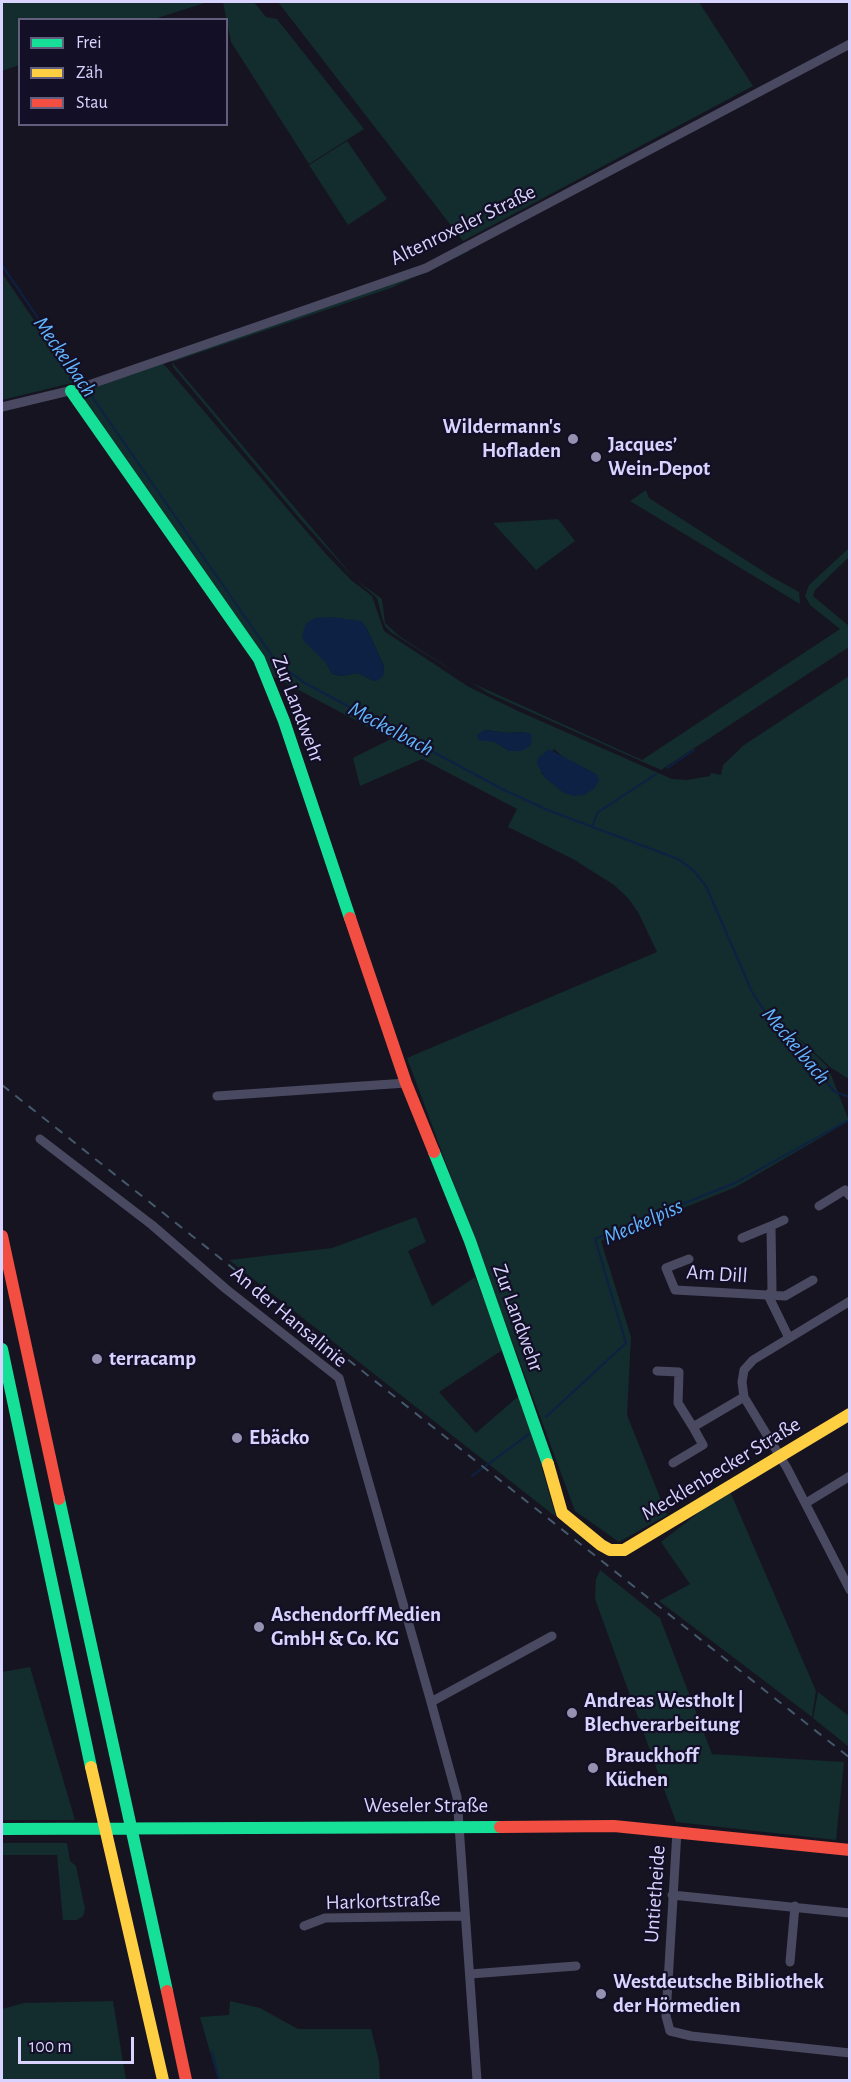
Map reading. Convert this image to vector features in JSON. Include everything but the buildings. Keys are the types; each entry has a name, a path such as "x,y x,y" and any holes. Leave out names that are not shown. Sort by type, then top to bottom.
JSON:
{"main road":[{"name":"Zur Landwehr","path":"74,390 259,659 284,721 406,1083 470,1241 526,1397 562,1513 610,1550"},
{"path":"2,1236 186,2080"},
{"path":"2,1349 95,1784 163,2080"},
{"name":"Mecklenbecker Straße","path":"610,1550 624,1550 631,1547 849,1414"},
{"name":"Weseler Straße","path":"2,1829 604,1826 677,1831 849,1850"}],"street":[{"name":"Altenroxeler Straße","path":"2,407 74,390 426,268 849,44"},
{"path":"218,1096 406,1083"},
{"name":"An der Hansalinie","path":"40,1139 152,1225 226,1289 339,1378 456,1791 458,1825"},
{"path":"819,1206 845,1190 849,1196"},
{"name":"Am Dill","path":"742,1238 784,1220"},
{"name":"Am Dill","path":"768,1295 772,1291 771,1226"},
{"name":"Am Dill","path":"689,1259 666,1268 675,1290 784,1296 813,1280"},
{"name":"Am Dill","path":"768,1295 789,1338"},
{"path":"849,1301 753,1360 744,1370 742,1382 744,1397 806,1503 849,1590"},
{"path":"657,1371 679,1372 678,1403 703,1445 673,1463"},
{"path":"693,1427 744,1397"},
{"path":"806,1503 849,1476"},
{"path":"431,1702 552,1636"},
{"name":"Harkortstraße","path":"458,1825 477,2080"},
{"name":"Untietheide","path":"677,1831 666,2016 670,2031 691,2036 849,2054"},
{"path":"672,1895 849,1913"},
{"path":"790,1962 795,1906"},
{"name":"Harkortstraße","path":"304,1926 325,1918 465,1916"},
{"path":"470,1974 576,1966"}],"green space":[{"path":"2,2 208,2 157,18 18,18 18,65 2,71"},
{"path":"223,2 254,2 266,17 277,19 364,129 309,164 231,42"},
{"path":"278,2 699,2 753,86 463,241"},
{"path":"347,141 387,199 348,225 309,165"},
{"path":"466,250 470,251 391,288 172,362 172,359"},
{"path":"2,273 76,382 2,400"},
{"path":"162,362 325,553 351,580 372,596 384,631 469,687 672,779 687,780 710,776 711,773 721,775 723,765 744,745 849,676 849,1079 830,1067 787,1027 828,1067 849,1121 736,1187 601,1241 631,1337 627,1415 667,1515 619,1542 575,1511 407,1058 657,952 638,912 628,898 614,885 573,859 508,827 517,809 422,759 360,786 353,758 391,739 274,677 79,393","holes":["366,627 384,666 383,676 374,681 358,673 341,676 332,674 327,664","485,730 507,733 524,732 509,751 495,742","554,749 564,758 596,774 564,793 541,773"]},
{"path":"172,362 355,579 300,519 173,367"},
{"path":"646,490 649,498 799,592 800,604 630,501"},
{"path":"558,519 575,541 536,570 493,523"},
{"path":"849,548 849,557 815,590 813,596 849,626 849,647 661,770 488,693 472,683 642,760 840,629 810,605 805,596 809,585"},
{"path":"356,580 382,599 385,623 399,636 472,683 392,633 383,621 377,598"},
{"path":"416,1217 426,1242 408,1251 432,1306 475,1277 504,1349 439,1392 476,1433 521,1394 556,1517 229,1260 332,1248"},
{"path":"729,1489 816,1691 812,1717 659,1601 690,1584 661,1542"},
{"path":"600,1570 660,1618 712,1754 844,1762 836,1840 676,1822 595,1599 596,1579"},
{"path":"30,1667 75,1820 2,1820 2,1672"},
{"path":"818,1692 849,1716 849,1747 813,1718"},
{"path":"2,1843 67,1843 70,1861 76,1866 85,1909 83,1916 77,1920 63,1920 57,1855 2,1855"},
{"path":"113,2001 126,2080 2,2080 2,2009 24,2003"},
{"path":"230,2001 260,2008 298,2029 371,2029 379,2061 380,2080 218,2080 200,2017 229,2015"}],"water":[{"path":"331,617 361,621 366,627 384,666 383,676 379,680 374,681 358,673 341,676 332,674 327,664 304,641 302,635 306,624 315,618"},
{"path":"485,730 507,733 524,732 531,734 532,742 529,747 521,751 509,751 495,742 478,740 477,735"},
{"path":"549,749 596,774 599,779 595,788 584,795 574,796 564,793 545,778 537,764 538,758"}],"waterway":[{"name":"Meckelbach","path":"2,265 82,383"},
{"name":"Meckelbach","path":"86,388 277,663 305,683 504,790 550,811 678,859 693,870 706,886 752,992 769,1018 835,1092 850,1097"},
{"path":"667,768 694,750"},
{"path":"593,825 597,813 656,774"},
{"name":"Meckelpiss","path":"546,1417 626,1343 595,1239 735,1183 847,1121"},
{"name":"Meckelpiss","path":"472,1476 529,1434"},
{"path":"212,2052 219,2080"}],"railway":[{"path":"2,1085 850,1758"}],"traffic: fast":[{"path":"71,391 259,659 284,721 350,918"},
{"path":"434,1152 470,1241 548,1464"},
{"path":"2,1349 91,1767"},
{"path":"59,1499 167,1991"},
{"path":"2,1829 500,1827"}],"traffic: slow":[{"path":"548,1464 562,1513 601,1545 610,1550 624,1550 850,1414"},
{"path":"91,1767 163,2080"}],"traffic: jam":[{"path":"350,918 406,1083 434,1152"},
{"path":"2,1236 59,1499"},
{"path":"500,1827 614,1826 850,1850"},
{"path":"167,1991 186,2080"}],"place":[{"name":"Wildermann's Hofladen","path":"573,439"},
{"name":"Jacques’ Wein-Depot","path":"596,457"},
{"name":"terracamp","path":"97,1359"},
{"name":"Ebäcko","path":"237,1438"},
{"name":"Aschendorff Medien GmbH & Co. KG","path":"259,1627"},
{"name":"Andreas Westholt | Blechverarbeitung","path":"572,1713"},
{"name":"Brauckhoff Küchen","path":"593,1768"},
{"name":"Westdeutsche Bibliothek der Hörmedien","path":"601,1994"}]}
